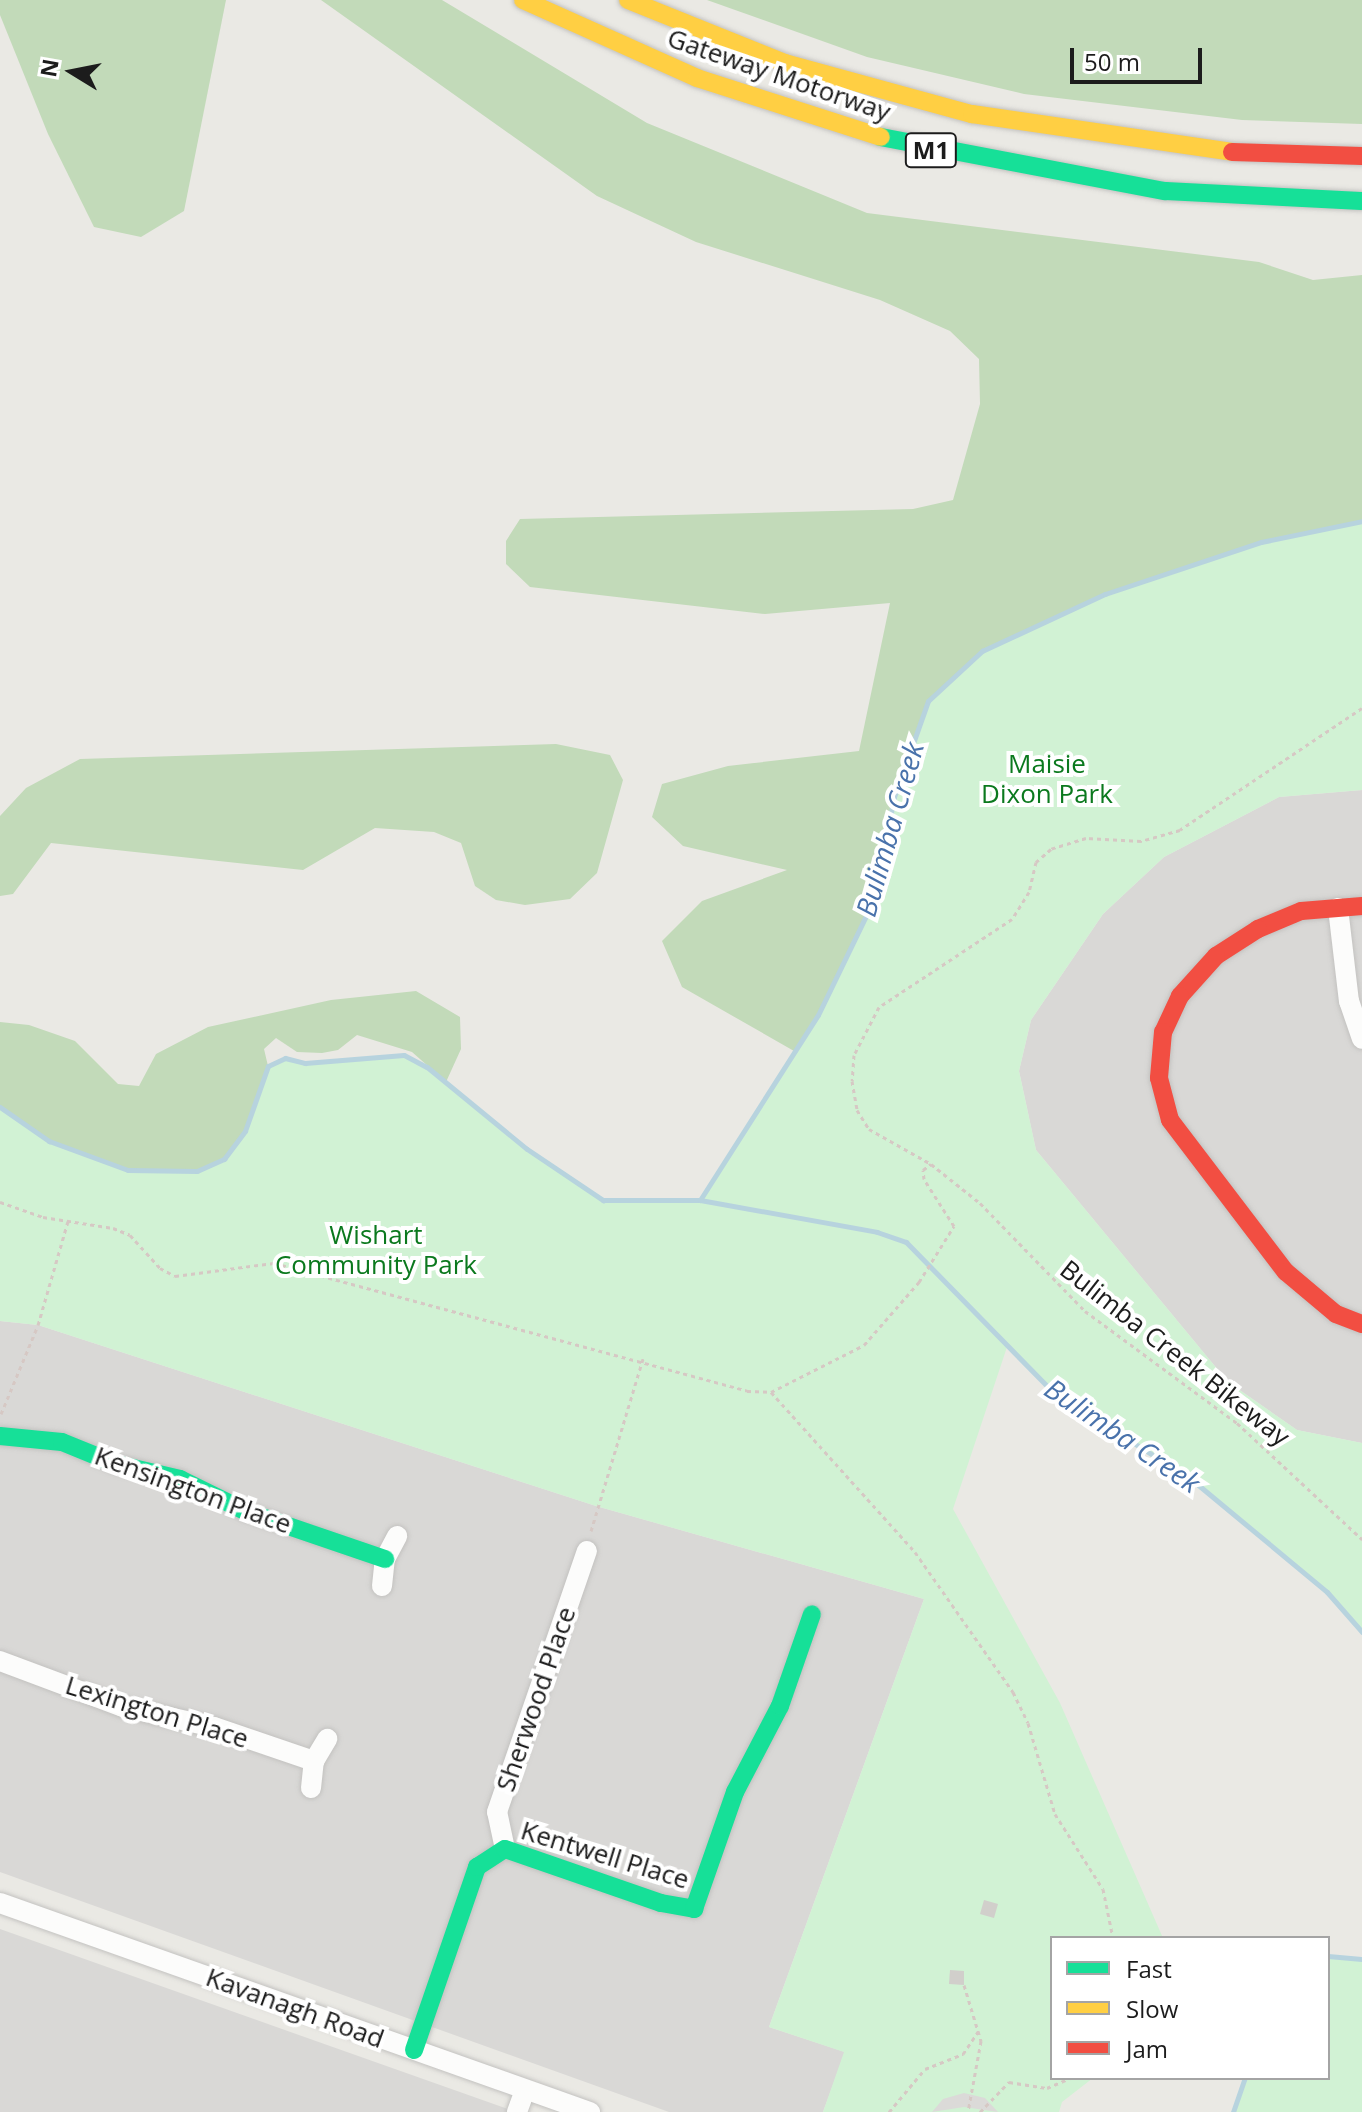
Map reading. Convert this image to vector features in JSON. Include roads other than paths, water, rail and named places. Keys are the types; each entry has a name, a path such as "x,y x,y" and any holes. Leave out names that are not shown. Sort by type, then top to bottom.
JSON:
{"main road":[{"name":"Gateway Motorway","path":"523,0 697,78 822,122 922,148 1165,191 1362,201"},
{"name":"Gateway Motorway","path":"628,0 785,63 1038,128 1218,151 1362,156"},
{"path":"1362,906 1301,911 1258,929 1216,956 1174,1008 1163,1032 1159,1078 1170,1120 1286,1272 1336,1314 1362,1324"},
{"name":"Kensington Place","path":"2,1443 36,1436 62,1442 116,1464 180,1479 247,1512 385,1559"},
{"name":"Kentwell Place","path":"414,2050 477,1867 505,1849 661,1903 694,1909 735,1792 780,1706 812,1614"}],"street":[{"path":"1338,908 1349,1001 1362,1039"},
{"path":"382,1586 385,1559 397,1536"},
{"name":"Sherwood Place","path":"505,1849 497,1812 587,1551"},
{"name":"Lexington Place","path":"0,1661 123,1707 214,1727 314,1761"},
{"path":"311,1788 314,1761 327,1739"},
{"name":"Kavanagh Road","path":"0,1903 590,2112"},
{"path":"517,2112 525,2090"}],"waterway":[{"name":"Bulimba Creek","path":"700,1200 818,1015 874,899 894,797 928,701 982,651 1105,594 1261,542 1362,521"},
{"name":"Bulimba Creek","path":"0,1107 49,1141 128,1170 197,1171 224,1159 245,1131 268,1066 285,1058 305,1063 404,1055 427,1067 527,1149 603,1200 700,1200 877,1232 906,1242 1054,1393 1191,1479 1327,1592 1362,1632"},
{"name":"Bulimba Creek","path":"1330,1956 1362,1959"},
{"name":"Bulimba Creek","path":"1233,2112 1244,2080"}],"park label":[{"name":"Maisie Dixon Park","path":"1047,779"},
{"name":"Wishart Community Park","path":"376,1250"}]}
